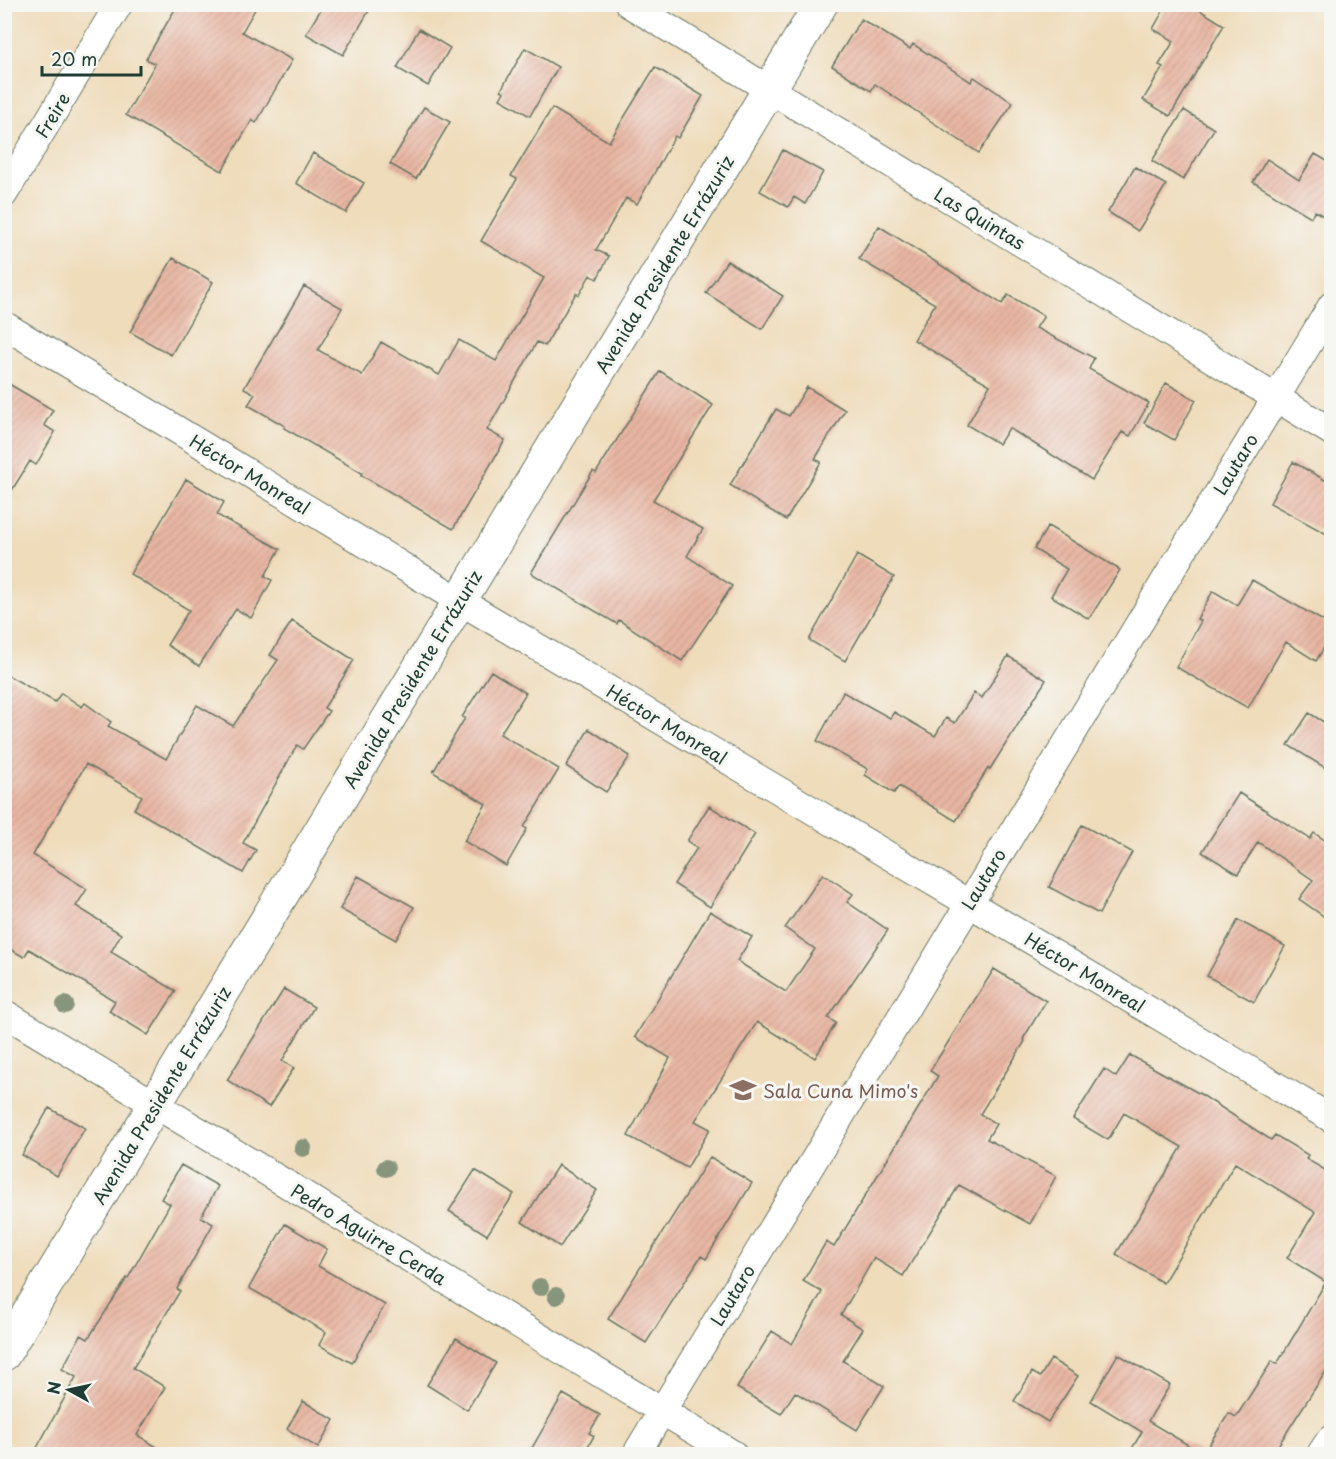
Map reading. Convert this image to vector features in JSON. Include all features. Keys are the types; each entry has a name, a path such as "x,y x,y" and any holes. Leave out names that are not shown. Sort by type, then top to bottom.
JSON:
{"street":[{"name":"Freire","path":"4,194 119,4"},
{"name":"Las Quintas","path":"629,4 1332,432"},
{"name":"Avenida Presidente Errázuriz","path":"4,1354 821,4"},
{"name":"Lautaro","path":"636,1455 1332,305"},
{"name":"Héctor Monreal","path":"4,326 460,601 1332,1119"},
{"name":"Pedro Aguirre Cerda","path":"4,1013 733,1455"},
{"path":"1324,1455 1332,1442"}],"building":[{"path":"178,4 258,4 242,32 292,60 256,123 252,120 222,171 126,115 155,64 146,59"},
{"path":"324,4 373,4 343,55 306,34"},
{"path":"1167,4 1190,4 1224,25 1170,116 1143,100 1163,67 1159,65 1174,41 1153,29"},
{"path":"861,19 910,49 913,44 971,82 974,77 1013,103 979,153 875,84 871,91 832,66"},
{"path":"419,29 450,48 428,86 397,68"},
{"path":"525,48 558,67 530,116 500,99 504,92 501,90"},
{"path":"655,67 703,96 678,138 675,136 637,204 626,198 596,250 609,256 597,279 590,275 579,295 576,293 545,346 537,342 487,430 505,440 453,529 248,405 255,394 244,388 304,286 342,308 318,350 362,375 381,342 439,375 459,340 496,361 544,278 481,241 517,179 511,176 552,108 609,142"},
{"path":"424,107 450,122 416,179 390,164"},
{"path":"1184,110 1214,129 1183,180 1152,161"},
{"path":"783,150 823,172 805,204 794,197 788,207 760,191"},
{"path":"313,153 364,183 346,213 296,183"},
{"path":"1315,154 1332,164 1332,221 1315,211 1311,217 1253,182 1267,159 1299,180"},
{"path":"1135,167 1166,185 1138,231 1108,212"},
{"path":"879,226 1002,304 1008,295 1044,316 1036,328 1094,358 1089,369 1149,403 1130,436 1122,432 1092,480 1009,428 999,444 967,425 990,385 914,340 935,304 859,259"},
{"path":"173,258 213,282 171,355 130,332"},
{"path":"727,261 783,296 762,329 706,293"},
{"path":"660,371 713,405 653,500 703,529 687,556 732,586 682,661 619,620 617,624 531,573 593,471 596,473"},
{"path":"4,381 53,410 44,425 55,432 36,465 30,461 4,503"},
{"path":"1166,383 1196,400 1174,440 1144,423"},
{"path":"807,387 845,410 815,459 821,462 786,520 730,485 776,409 789,416"},
{"path":"1293,462 1332,484 1332,537 1270,503"},
{"path":"186,479 224,502 217,515 280,549 265,576 272,580 251,618 236,609 199,666 167,645 189,610 130,574"},
{"path":"1048,526 1120,570 1089,619 1051,596 1067,569 1034,549"},
{"path":"857,555 894,577 845,661 809,640"},
{"path":"1252,580 1332,626 1332,635 1316,661 1286,642 1248,708 1176,667 1201,621 1197,619 1213,591 1237,605"},
{"path":"292,621 354,660 324,708 329,711 303,749 297,745 243,843 256,850 243,873 134,809 142,796 86,764 33,855 87,889 76,906 121,934 111,952 176,991 148,1035 109,1011 115,1001 29,949 24,957 4,946 4,673 55,702 61,693 82,707 85,703 111,722 108,726 166,759 197,705 233,726 278,660 270,655"},
{"path":"1008,656 1046,680 956,821 899,786 894,793 865,775 868,769 817,741 843,692 890,718 894,712 935,736 946,718 955,723 974,693 982,698"},
{"path":"491,671 526,693 500,734 559,769 524,827 527,829 506,866 464,841 486,804 433,772 465,718 462,717"},
{"path":"1309,713 1332,727 1332,772 1288,745"},
{"path":"589,729 630,756 606,792 566,766"},
{"path":"1239,793 1310,839 1314,833 1332,845 1332,922 1299,899 1313,880 1258,842 1238,874 1202,852"},
{"path":"709,806 755,834 710,907 674,884 697,848 687,841"},
{"path":"1082,825 1132,852 1099,914 1049,887"},
{"path":"823,874 853,894 847,902 888,930 828,1018 836,1023 815,1058 757,1022 695,1121 710,1129 687,1168 628,1136 670,1058 635,1037 710,911 752,937 737,961 786,992 815,949 785,928"},
{"path":"358,876 414,907 396,940 340,909"},
{"path":"1238,920 1285,946 1254,1002 1207,976"},
{"path":"994,969 1046,1001 1023,1039 1025,1041 980,1114 996,1124 987,1139 1056,1176 1030,1224 959,1185 903,1276 874,1258 841,1315 863,1329 843,1361 884,1386 857,1430 795,1392 781,1414 737,1388 772,1331 792,1344 822,1292 803,1281 826,1242 834,1247 938,1076 930,1071"},
{"path":"284,989 314,1007 282,1061 294,1068 269,1107 227,1080"},
{"path":"1130,1055 1202,1095 1271,1140 1275,1135 1308,1155 1306,1159 1332,1174 1332,1362 1272,1455 1128,1455 1142,1432 1091,1401 1118,1354 1170,1385 1148,1421 1203,1454 1229,1413 1236,1417 1272,1361 1277,1364 1326,1282 1287,1258 1315,1212 1235,1163 1163,1283 1116,1254 1182,1147 1124,1113 1108,1140 1073,1119 1104,1069 1116,1077"},
{"path":"49,1108 85,1128 57,1176 22,1155"},
{"path":"710,1157 752,1183 706,1259 701,1256 646,1343 608,1319"},
{"path":"181,1165 218,1186 201,1217 213,1224 177,1289 180,1291 133,1368 165,1387 137,1435 170,1455 33,1455 76,1377 62,1369 81,1335 88,1339 128,1278 170,1204 161,1199"},
{"path":"558,1165 597,1190 560,1247 522,1222"},
{"path":"475,1170 514,1194 487,1235 449,1211"},
{"path":"285,1224 327,1249 318,1266 385,1305 352,1363 319,1345 326,1332 249,1288"},
{"path":"456,1338 496,1363 467,1410 427,1385"},
{"path":"1051,1359 1078,1376 1048,1422 1014,1401 1032,1372 1040,1377"},
{"path":"563,1394 600,1415 589,1433 594,1436 583,1455 528,1455"},
{"path":"303,1401 334,1420 318,1448 287,1429"}],"place":[{"name":"Sala Cuna Mimo's","path":"743,1090"}]}
